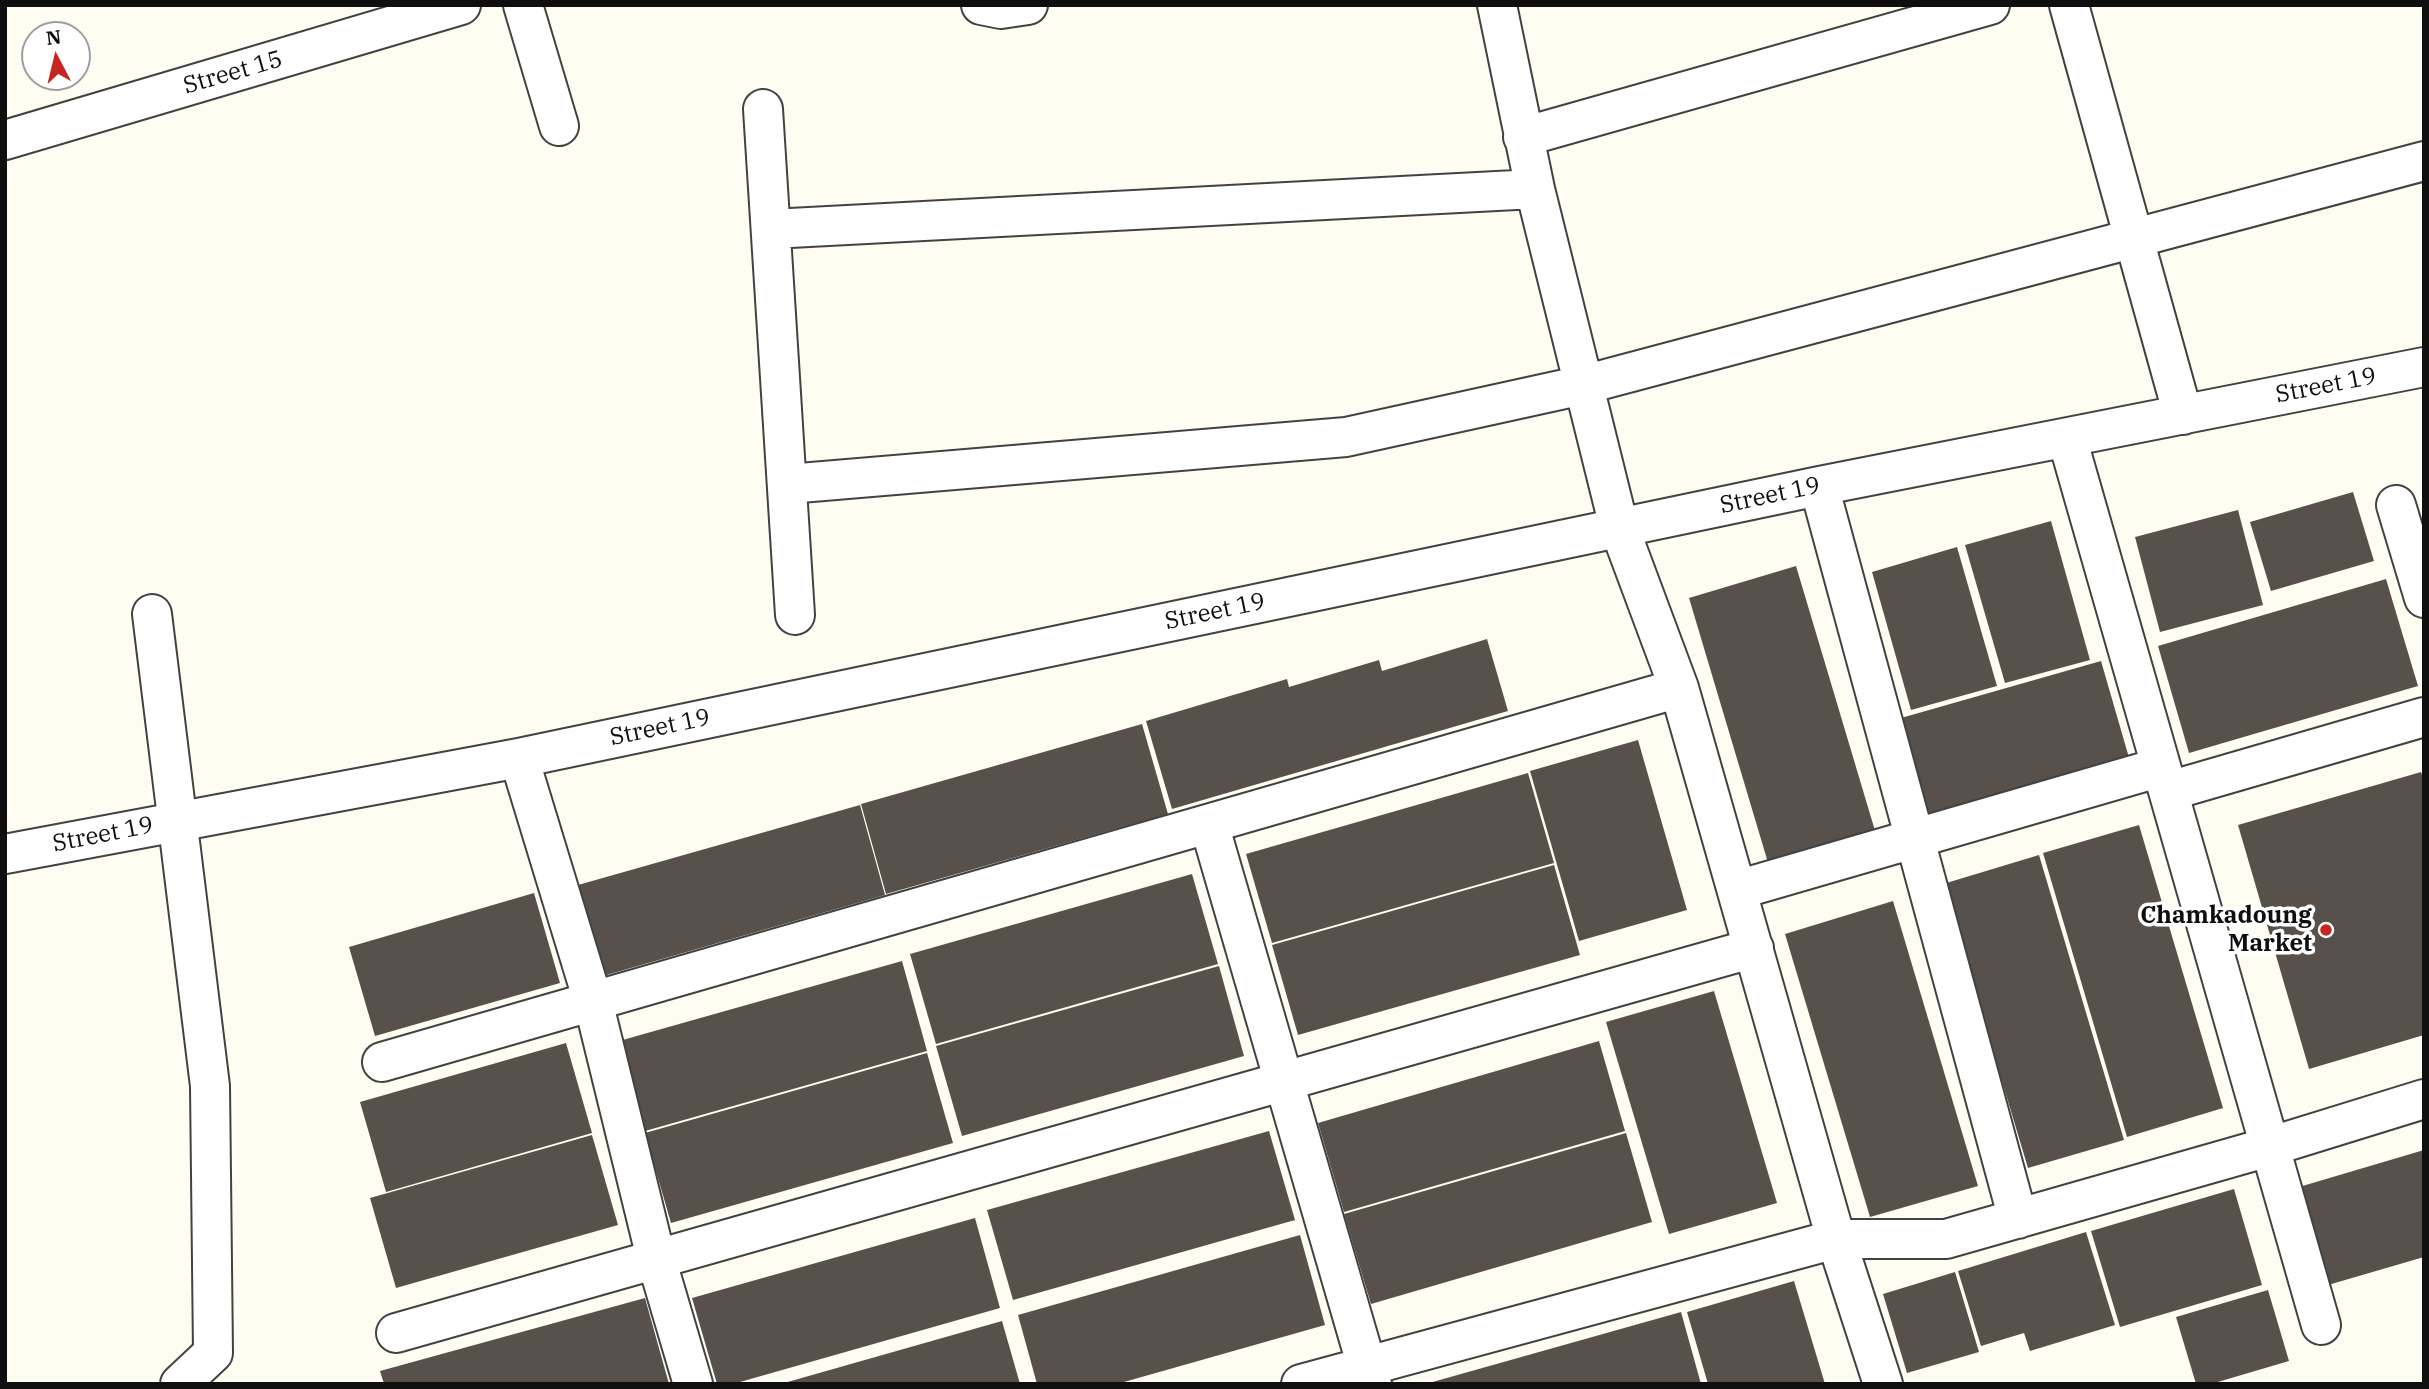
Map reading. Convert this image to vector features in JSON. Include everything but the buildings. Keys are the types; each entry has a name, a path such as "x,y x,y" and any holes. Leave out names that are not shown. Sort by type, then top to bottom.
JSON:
{"street":[{"name":"Street 15","path":"5,140 461,5"},
{"path":"523,5 559,126"},
{"path":"981,5 1001,9 1028,5"},
{"path":"1497,5 1535,189 1619,527 1679,688 1836,1239 1882,1384"},
{"path":"1523,137 1990,5"},
{"path":"2069,5 2183,415"},
{"path":"763,109 795,615"},
{"path":"788,484 1346,436 1583,385 2424,161"},
{"path":"771,229 1535,189"},
{"name":"Street 19","path":"5,854 519,758 1619,527 2424,366"},
{"path":"2067,438 2272,1146 2321,1325"},
{"path":"1819,486 2018,1219"},
{"path":"2396,505 2424,598"},
{"path":"152,614 210,1086 214,1353 180,1384"},
{"path":"382,1062 1679,688"},
{"path":"1737,890 1915,839 2424,717"},
{"path":"519,758 593,1001 657,1262 693,1384"},
{"path":"1209,824 1369,1375"},
{"path":"396,1333 657,1262 1754,948"},
{"path":"1301,1384 1369,1375 1836,1239 1946,1239 2272,1146 2424,1099"}],"place":[{"name":"Chamkadoung Market","path":"2326,930"}]}
